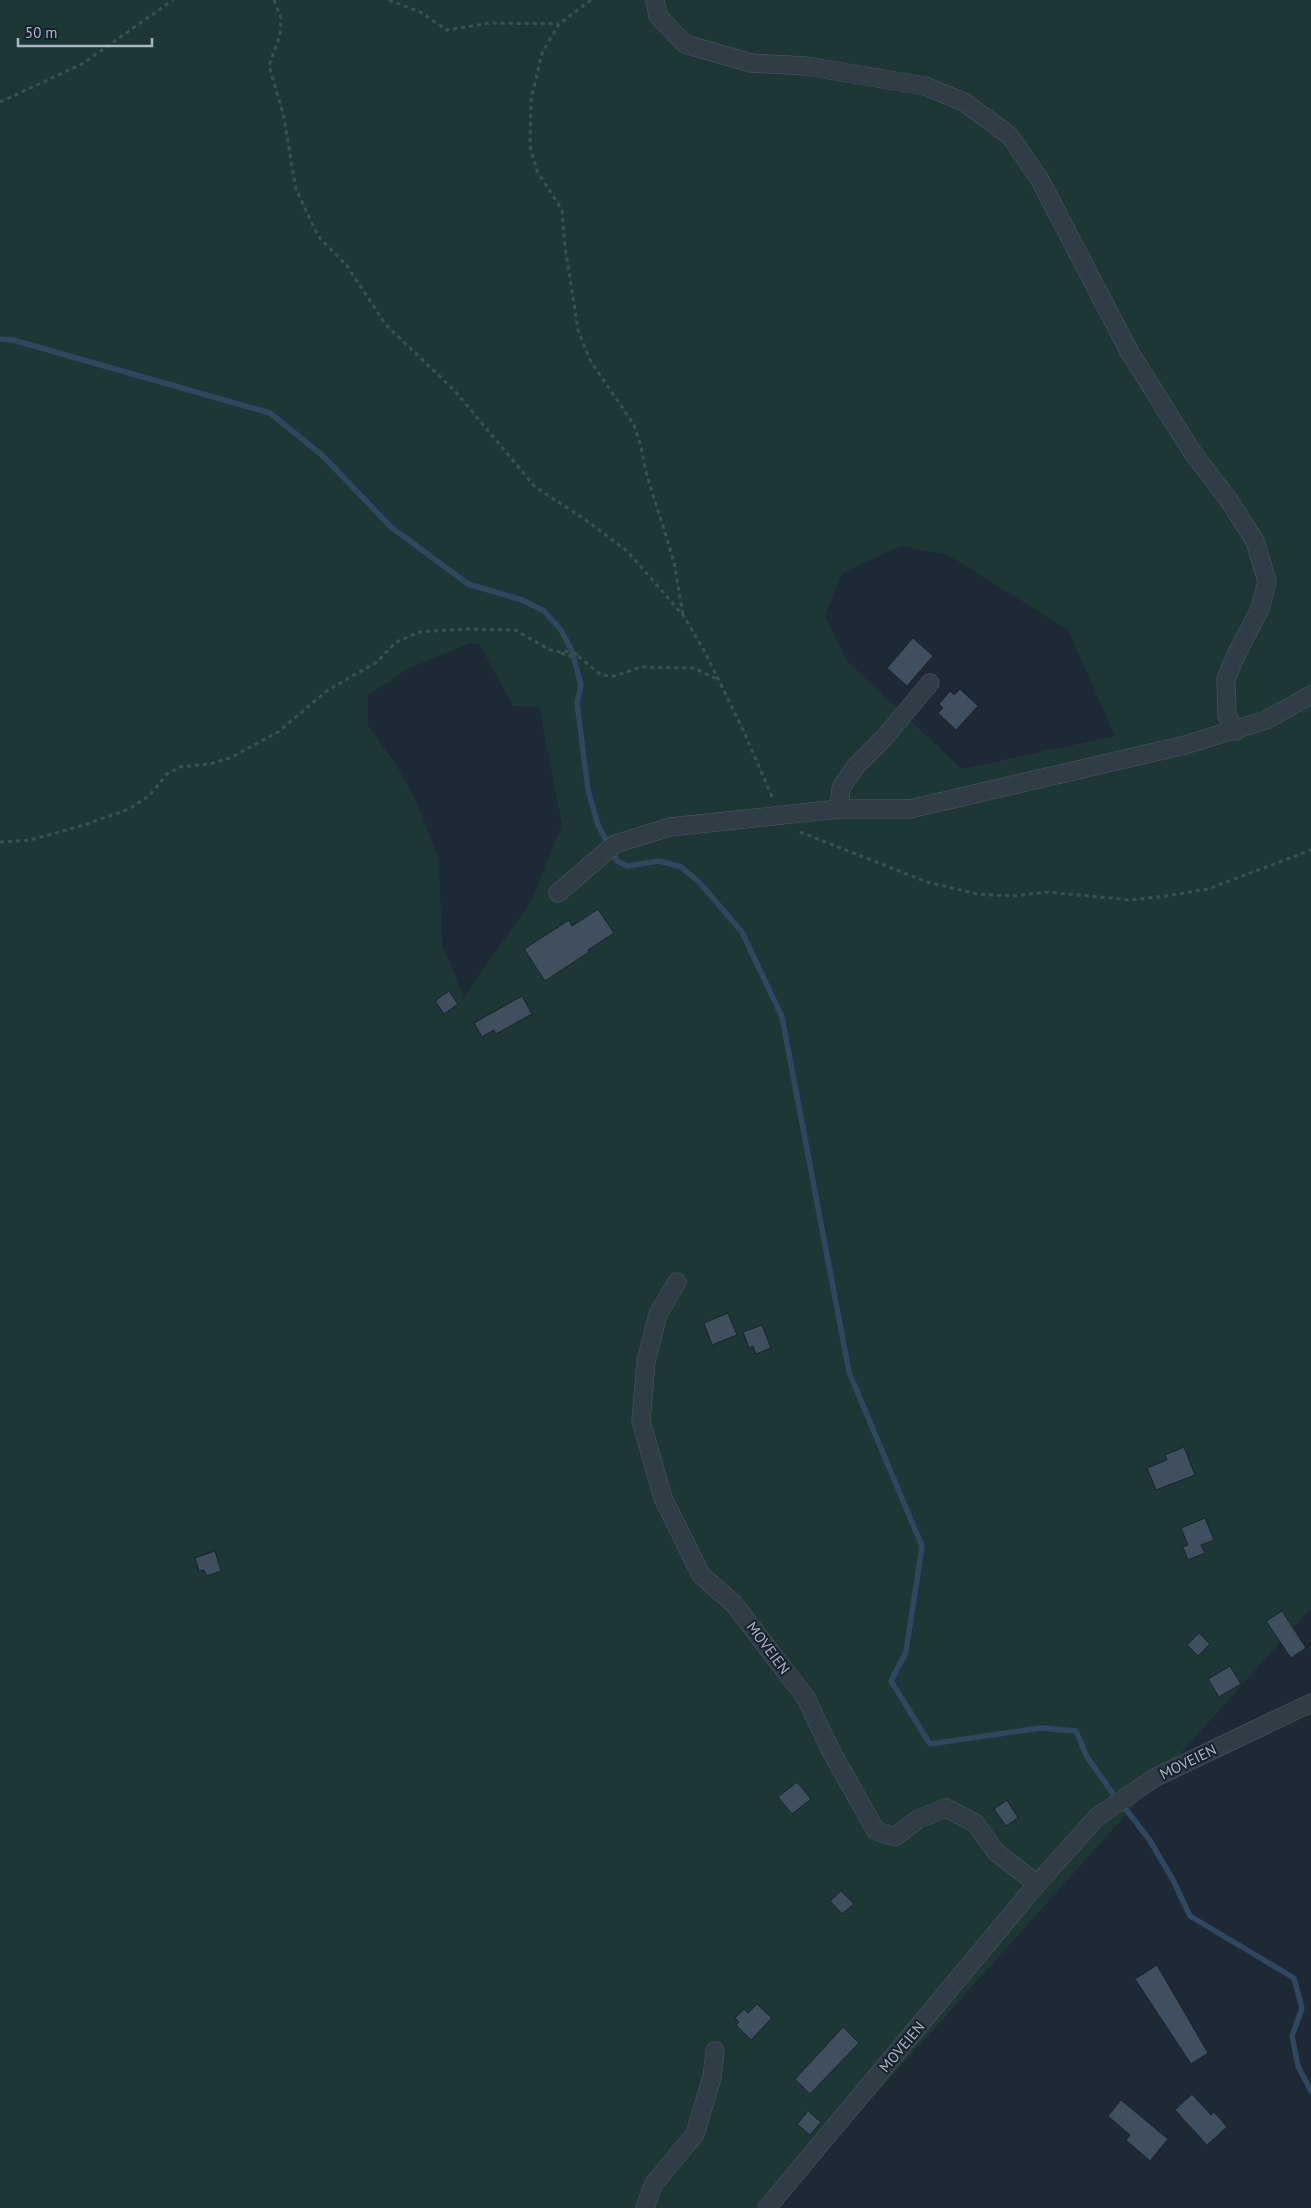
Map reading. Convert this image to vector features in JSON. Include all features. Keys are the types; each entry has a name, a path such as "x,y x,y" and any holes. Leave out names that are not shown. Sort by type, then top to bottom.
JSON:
{"street":[{"path":"655,0 658,16 685,44 751,63 806,66 925,86 964,102 1010,136 1040,180 1129,352 1193,453 1228,499 1256,541 1267,581 1260,609 1236,653 1226,679 1227,716 1236,731"},
{"path":"839,809 841,788 855,767 884,738 930,683"},
{"path":"558,893 615,844 670,827 839,809 910,808 1185,745 1236,731 1266,720 1311,695"},
{"name":"MOVEIEN","path":"677,1282 658,1314 646,1361 641,1421 663,1498 701,1575 734,1604 806,1698 832,1751 876,1831 895,1837 918,1819 946,1808 975,1823 996,1852 1037,1884"},
{"name":"MOVEIEN","path":"767,2208 1037,1884 1097,1817 1156,1777 1311,1703"},
{"path":"645,2208 653,2184 695,2134 712,2078 715,2050"}],"path":[{"path":"0,102 82,64 173,0"},
{"path":"274,0 281,18 280,35 269,66 283,113 296,188 318,236 347,266 386,325 455,391 535,487 583,518 626,551 684,616 719,680 780,815 799,832 927,882 977,894 1012,896 1048,892 1131,900 1166,896 1208,889 1311,850"},
{"path":"389,0 420,12 448,30 490,23 559,24"},
{"path":"591,0 559,24 542,53 531,100 530,146 537,171 562,210 565,246 578,330 590,360 634,425 646,472 674,562 684,616"},
{"path":"0,842 30,840 82,826 129,809 149,796 167,774 180,767 210,764 230,758 278,732 328,690 377,662 396,642 420,632 464,629 515,630 550,650 561,652 568,656 578,654"},
{"path":"561,652 572,650 601,675 615,676 641,667 694,668 719,680"}],"green space":[{"path":"0,0 1311,0 1311,1612 1309,1610 774,2208 0,2208","holes":["901,546 948,555 1068,630 1115,736 962,769 847,661 825,616 842,573","470,643 480,645 513,706 539,707 562,824 531,901 464,997 442,945 439,859 416,801 397,766 368,725 368,695 408,669"]}],"building":[{"path":"913,638 933,656 907,686 887,668"},
{"path":"960,689 978,706 956,730 938,713 943,708 939,704 950,691 954,695"},
{"path":"598,909 614,933 545,981 524,949 569,920 572,926"},
{"path":"449,991 458,1004 444,1014 435,1001"},
{"path":"522,996 532,1014 496,1034 494,1030 482,1037 474,1023"},
{"path":"728,1313 737,1335 712,1345 704,1323"},
{"path":"762,1325 771,1348 756,1354 753,1346 749,1348 743,1332"},
{"path":"1184,1447 1195,1475 1156,1490 1147,1468 1167,1460 1165,1455"},
{"path":"1205,1518 1214,1540 1201,1545 1205,1553 1188,1560 1183,1547 1188,1545 1181,1528"},
{"path":"215,1551 221,1571 207,1576 204,1570 199,1571 195,1558"},
{"path":"1282,1611 1306,1648 1291,1658 1266,1621"},
{"path":"1199,1633 1210,1644 1198,1656 1187,1645"},
{"path":"1230,1666 1241,1684 1219,1697 1208,1679"},
{"path":"797,1782 811,1799 792,1814 778,1797"},
{"path":"1007,1800 1018,1818 1006,1826 994,1809"},
{"path":"841,1891 854,1904 842,1914 830,1901"},
{"path":"1157,1965 1208,2053 1191,2064 1135,1979"},
{"path":"757,2004 772,2018 751,2040 736,2025 739,2022 735,2018 744,2009 748,2013"},
{"path":"843,2027 859,2043 810,2094 795,2079"},
{"path":"1192,2094 1211,2115 1214,2112 1227,2127 1207,2145 1175,2110"},
{"path":"1121,2100 1168,2139 1150,2161 1126,2140 1130,2135 1108,2116"},
{"path":"808,2111 821,2122 810,2135 797,2124"}],"waterway":[{"path":"0,339 13,340 270,413 323,456 391,527 468,584 522,600 544,611 561,630 572,651 581,685 577,703 588,790 598,825 617,861 627,866 659,861 681,867 699,882 742,932 782,1017 849,1372 922,1546 906,1652 891,1681 930,1744 1040,1728 1076,1731 1087,1757 1112,1792"},
{"path":"1124,1807 1149,1839 1173,1880 1190,1916 1294,1978 1302,2008 1292,2036 1298,2066 1311,2091"}]}
